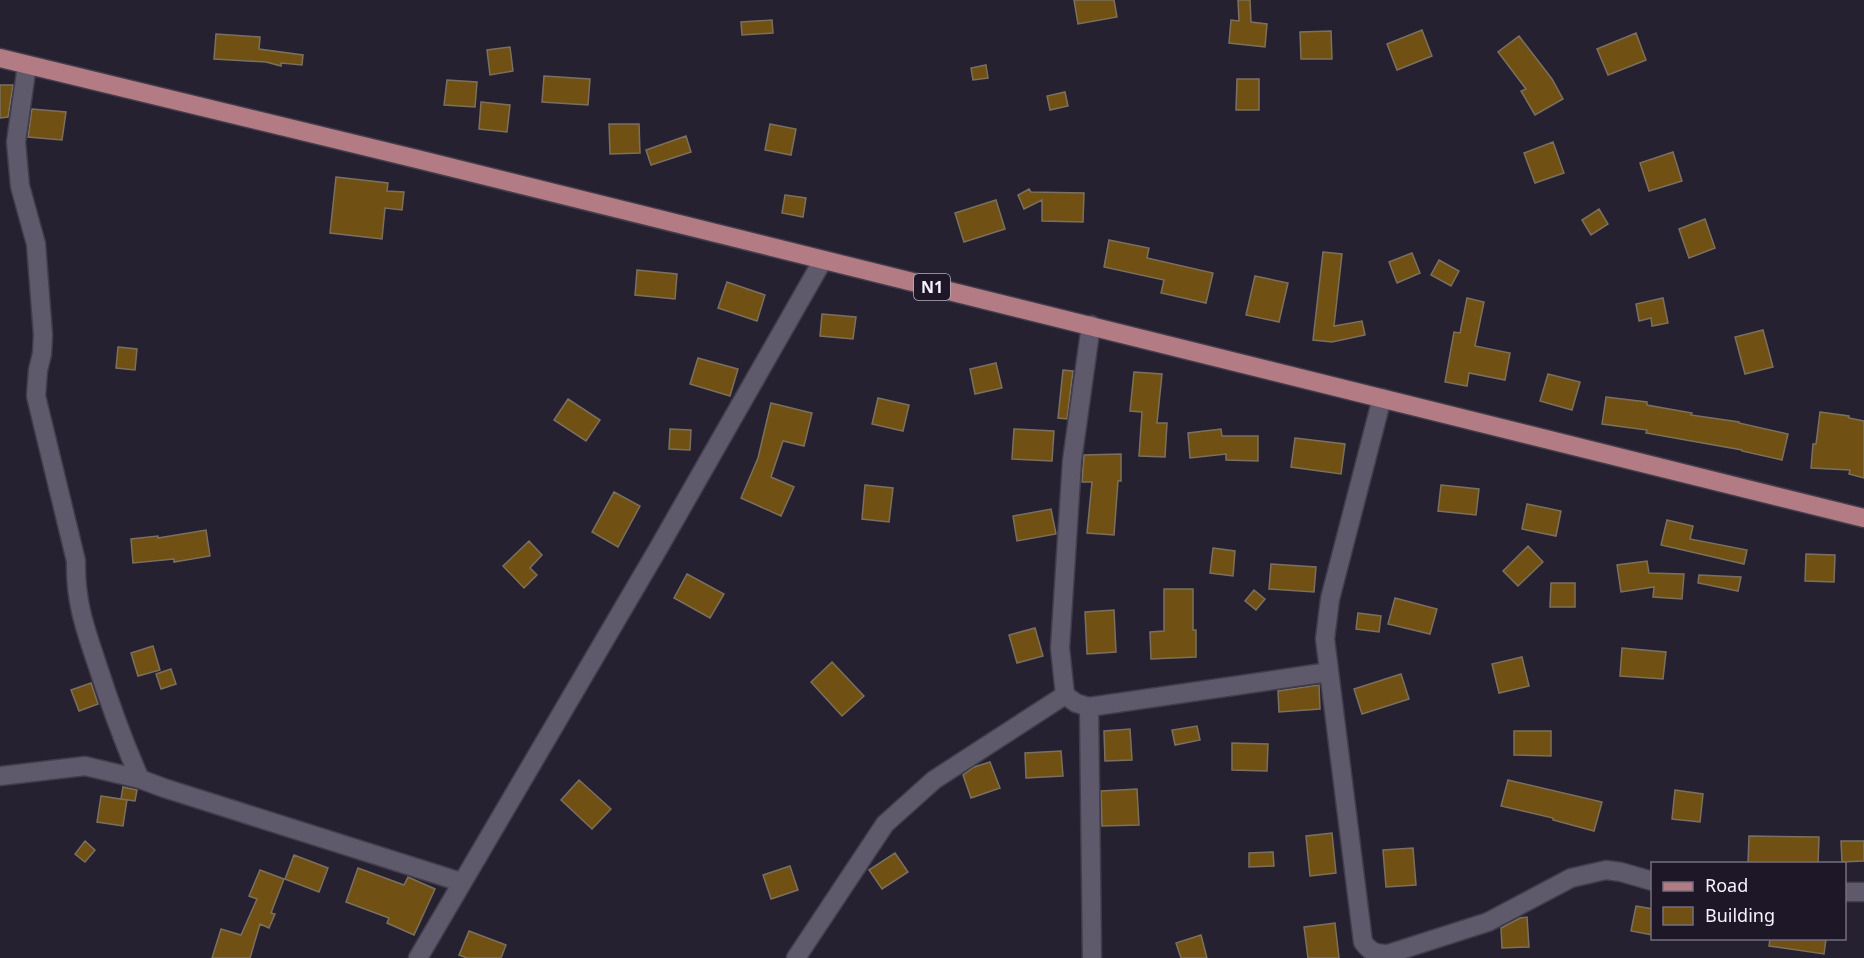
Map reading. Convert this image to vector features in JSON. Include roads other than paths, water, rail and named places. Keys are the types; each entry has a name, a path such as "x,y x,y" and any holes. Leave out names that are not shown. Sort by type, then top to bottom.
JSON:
{"main road":[{"name":"N1","path":"0,58 1091,325 1864,518"}],"street":[{"path":"27,65 16,142 21,186 36,244 43,335 36,396 76,561 79,609 120,734 140,779"},
{"path":"418,958 658,549 823,260"},
{"path":"1091,325 1072,461 1059,648 1065,695 1076,704 1089,707 1329,672"},
{"path":"1382,398 1330,599 1325,639 1363,942 1368,950 1377,954 1388,954 1488,922 1571,878 1606,870 1651,880"},
{"path":"796,958 885,824 934,780 1065,695"},
{"path":"1089,707 1092,958"},
{"path":"0,776 85,766 140,779 461,882"},
{"path":"1846,892 1864,892"}]}
